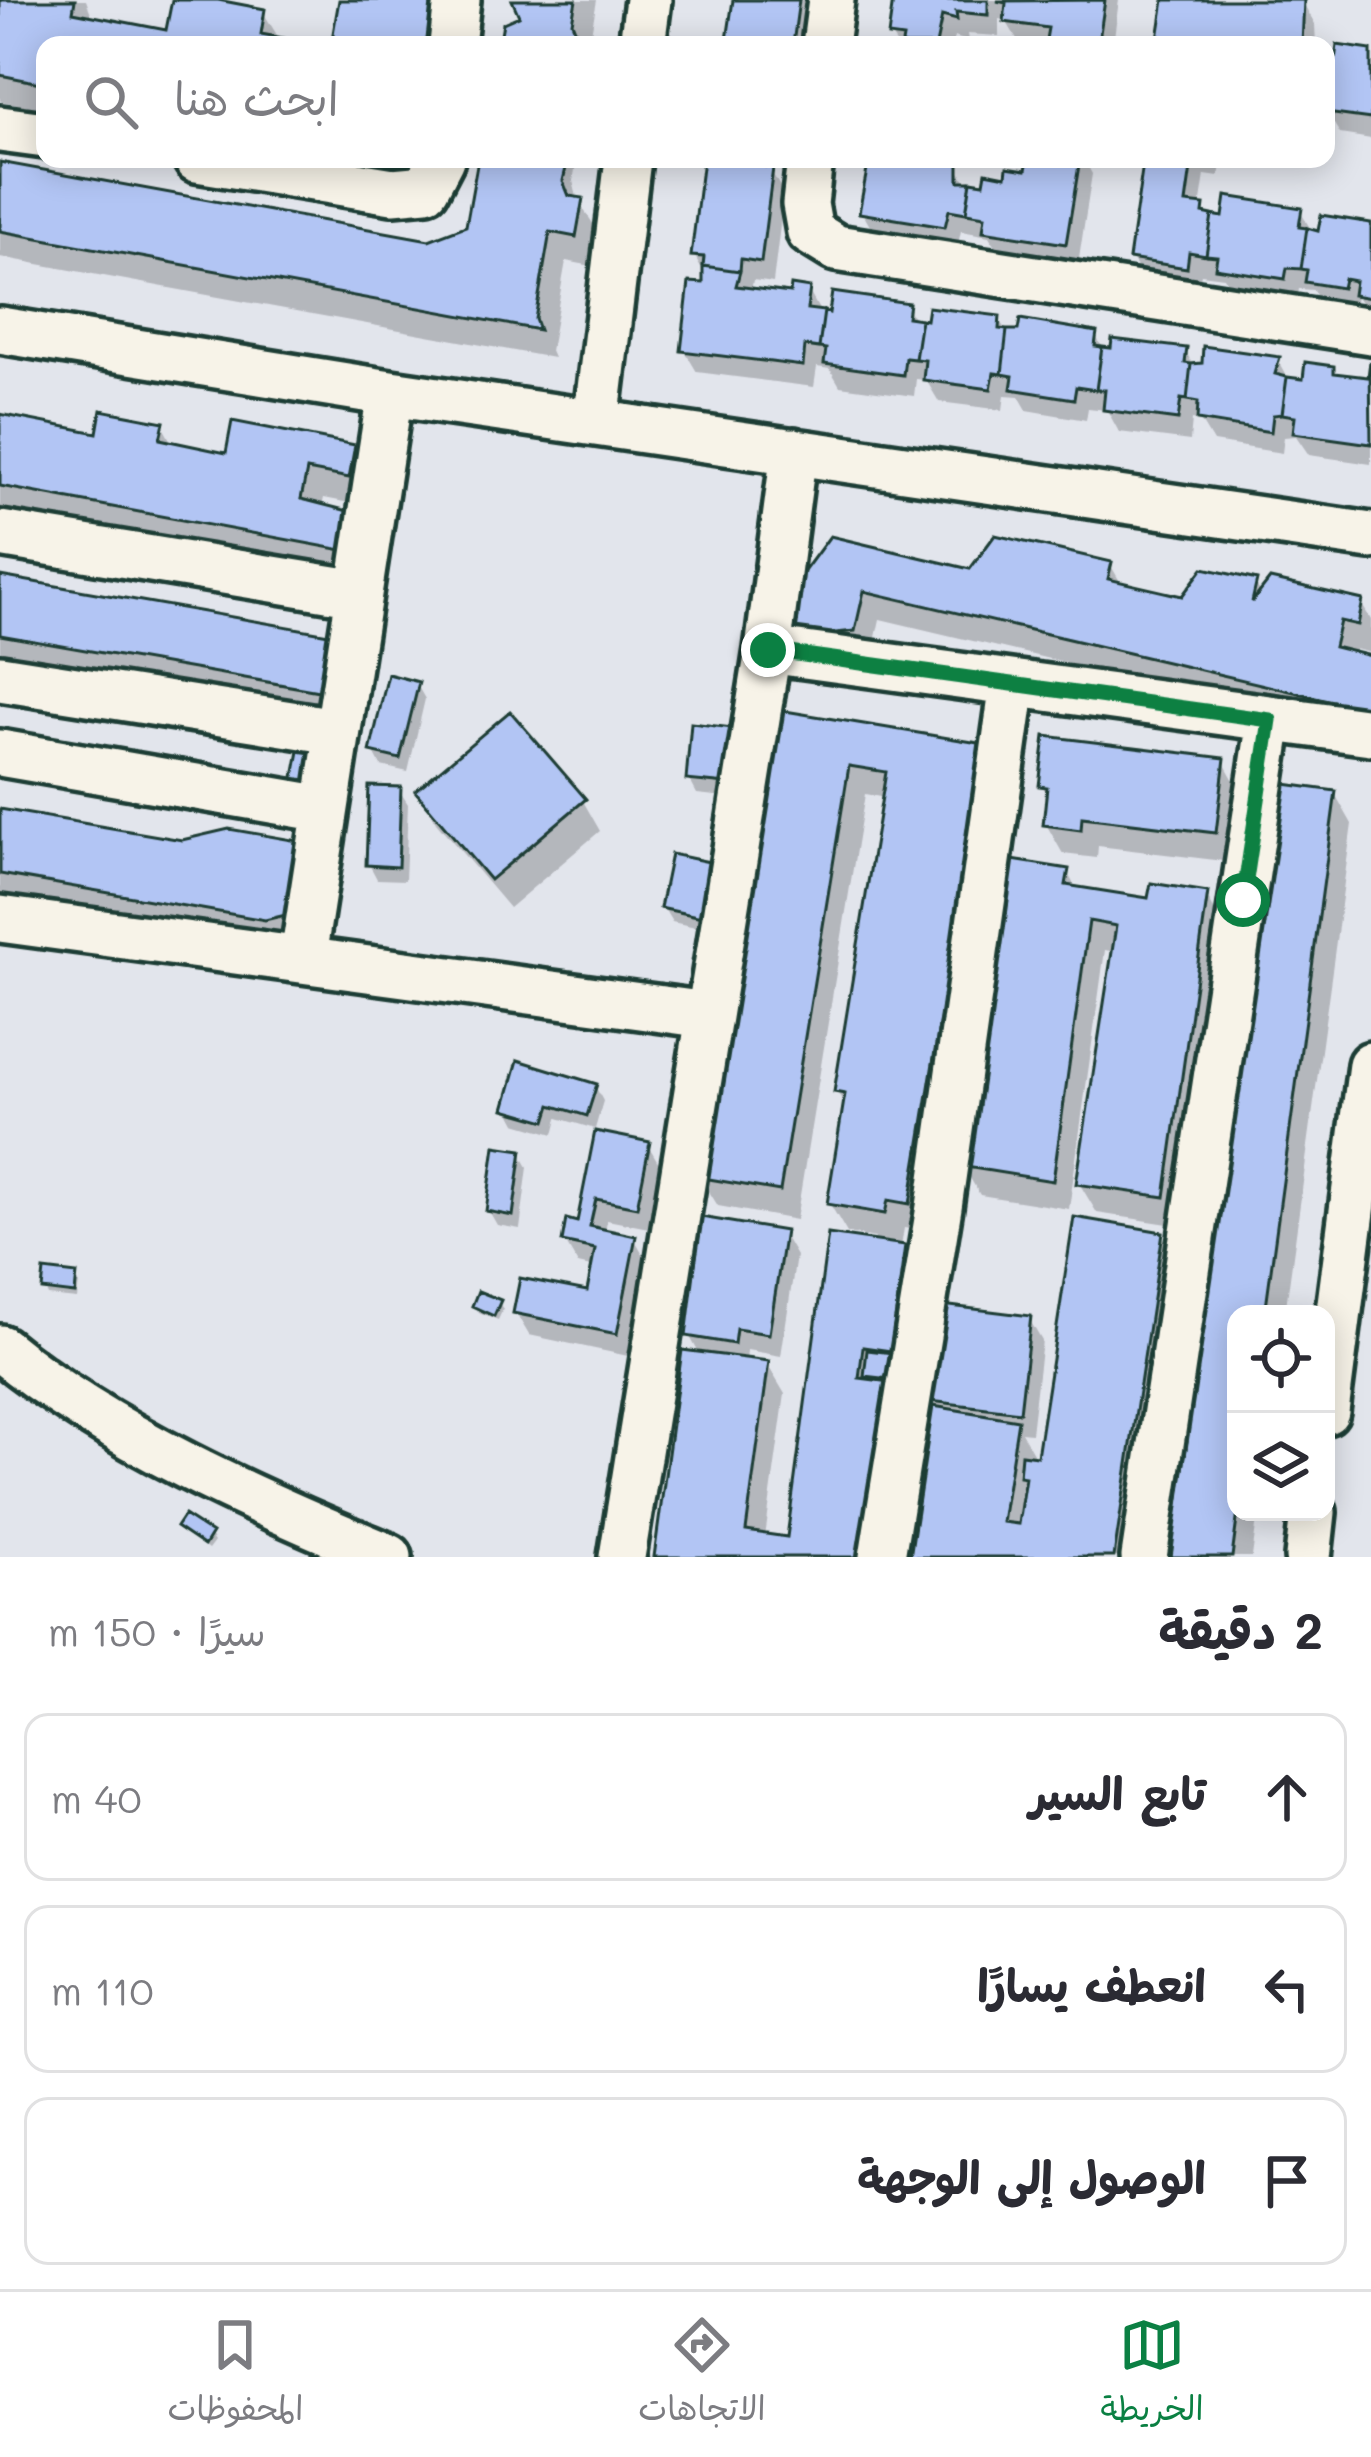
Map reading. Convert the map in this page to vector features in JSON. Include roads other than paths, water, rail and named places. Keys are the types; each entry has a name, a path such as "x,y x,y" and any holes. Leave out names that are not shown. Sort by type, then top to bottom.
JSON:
{"street":[{"path":"453,36 457,0"},
{"path":"643,36 648,0"},
{"path":"826,36 830,0"},
{"path":"0,129 36,134"},
{"path":"251,168 393,191 425,188 436,168"},
{"path":"596,422 627,168"},
{"path":"810,168 806,219 810,232 836,248 1371,331"},
{"path":"0,330 391,393 1371,536"},
{"path":"303,958 391,393"},
{"path":"622,1557 768,650 794,451"},
{"path":"0,535 358,592"},
{"path":"768,650 1371,732"},
{"path":"0,678 335,731"},
{"path":"882,1557 939,1207 1013,685"},
{"path":"255,796 267,720"},
{"path":"1144,1557 1270,720"},
{"path":"0,753 324,808"},
{"path":"0,919 707,1015"},
{"path":"1335,1343 1371,1065"},
{"path":"0,1348 102,1417 189,1467 266,1506 389,1557"},
{"path":"1308,1557 1312,1521"}]}
